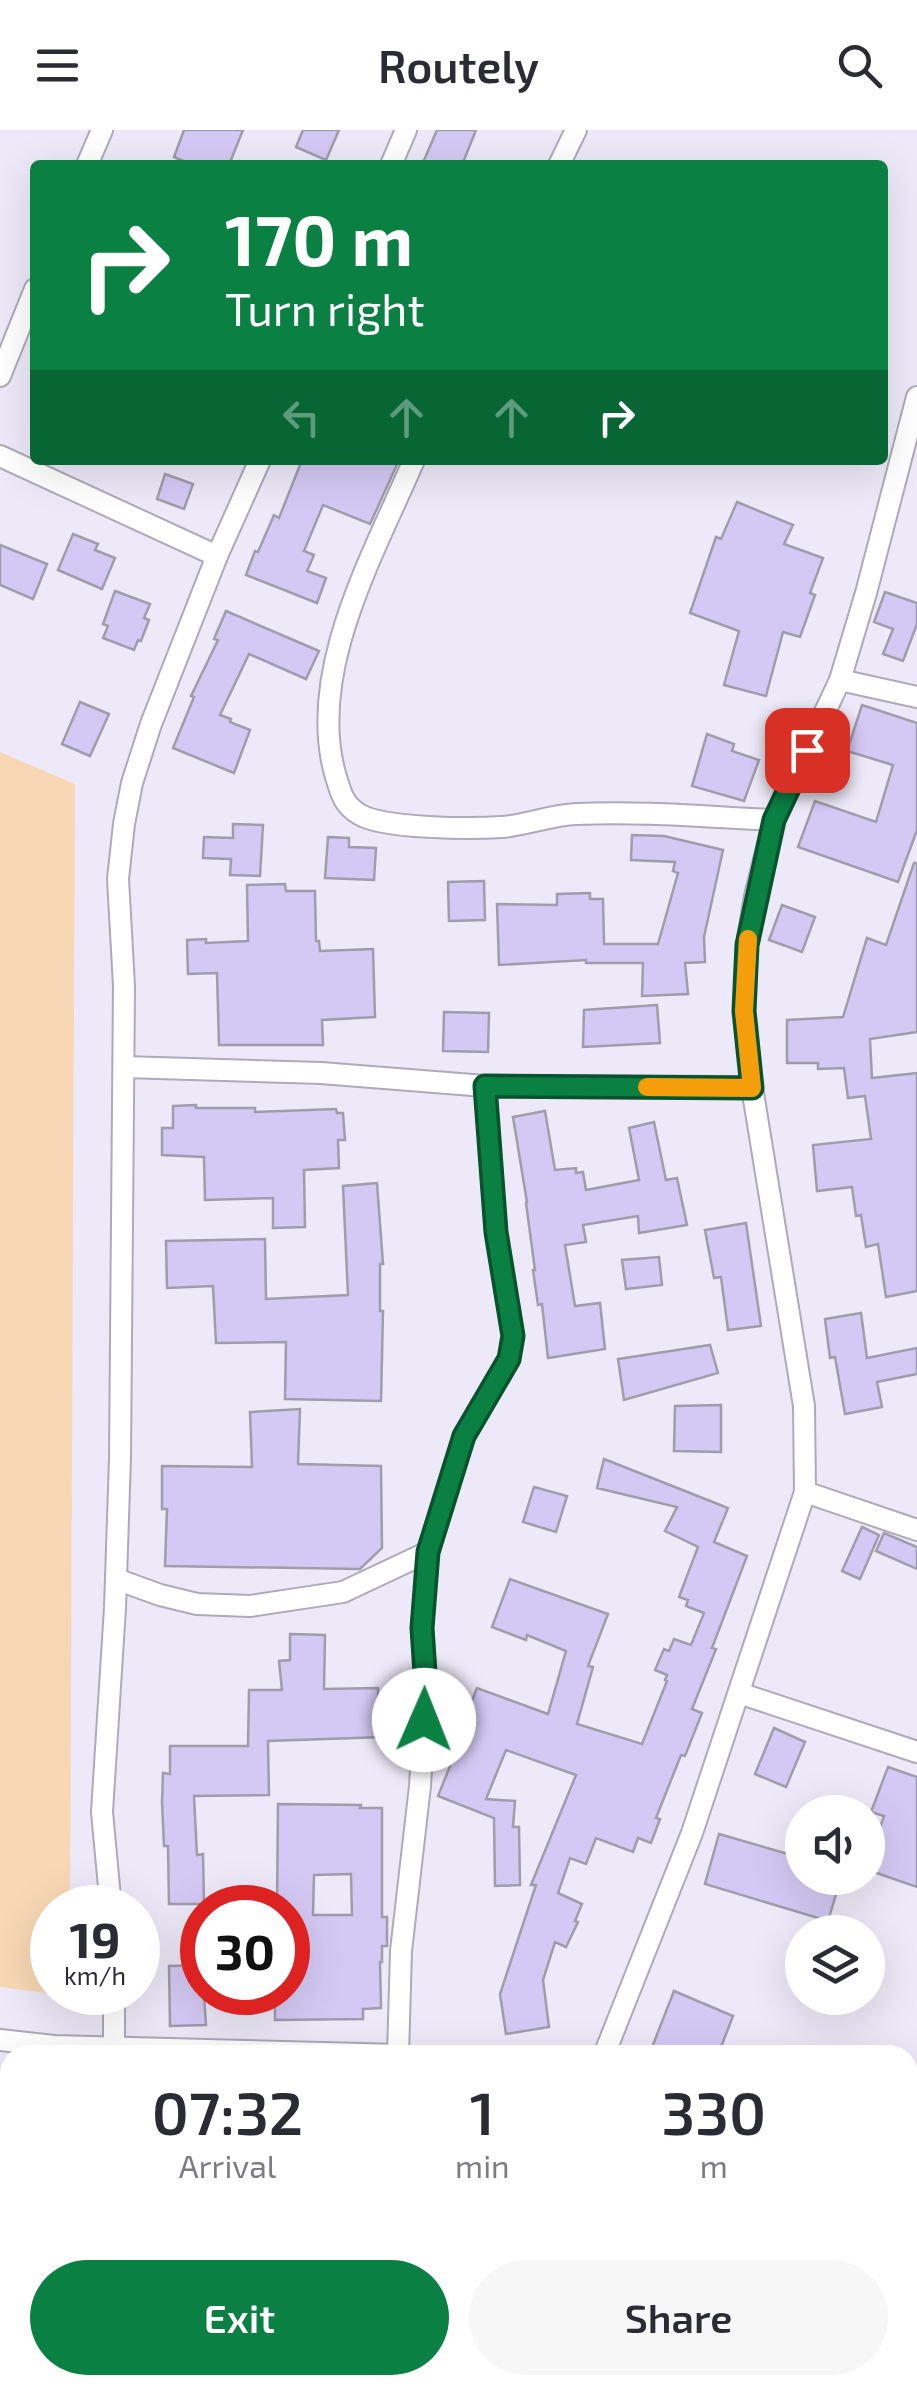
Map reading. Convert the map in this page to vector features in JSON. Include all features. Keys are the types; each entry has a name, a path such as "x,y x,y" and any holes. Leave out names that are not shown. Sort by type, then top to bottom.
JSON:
{"street":[{"path":"90,160 102,130"},
{"path":"393,160 406,130"},
{"path":"561,160 576,130"},
{"path":"0,376 30,301"},
{"path":"608,2045 692,1833 805,1492 804,1406 752,1088 744,1011 747,945 774,820 840,680 917,397"},
{"path":"0,456 217,556"},
{"path":"109,1885 102,1812 120,1458 124,1066 118,879 132,783 151,724 217,556 258,465"},
{"path":"412,465 360,580 330,692 329,753 343,801 373,820 436,826 502,827 573,814 774,820"},
{"path":"840,680 917,697"},
{"path":"124,1066 321,1073 485,1086 752,1088"},
{"path":"400,2045 401,1951 420,1786 422,1628 428,1552 464,1436 509,1359 513,1336 496,1232 485,1086"},
{"path":"805,1492 917,1530"},
{"path":"116,1578 197,1604 250,1606 343,1592 428,1552"},
{"path":"738,1692 917,1752"},
{"path":"114,2015 114,2045"},
{"path":"0,2040 45,2045"}],"shaded area":[{"path":"0,752 75,784 70,1885 30,1885 30,1991 0,1987"}],"building":[{"path":"184,130 243,130 231,160 174,157"},
{"path":"303,130 339,130 326,160 296,147"},
{"path":"437,130 476,130 464,160 424,160"},
{"path":"300,465 397,465 370,524 323,505 304,551 314,555 307,571 326,578 317,603 246,575 274,515 279,518"},
{"path":"165,474 193,484 184,509 157,499"},
{"path":"737,502 793,525 784,544 823,558 800,637 783,632 766,696 724,685 739,631 690,613 716,537 721,539"},
{"path":"73,534 98,544 95,550 115,558 102,589 58,570"},
{"path":"0,545 47,564 33,599 0,585"},
{"path":"115,591 150,604 144,618 149,620 134,650 103,638 108,626 103,624"},
{"path":"885,592 917,603 917,624 903,661 883,654 893,629 874,622"},
{"path":"226,611 319,651 306,679 249,654 220,715 250,730 234,773 173,748 194,697 191,696 218,640 214,639"},
{"path":"80,702 109,714 90,756 62,744"},
{"path":"862,705 917,723 917,830 898,882 798,847 815,801 876,822 893,765 847,751"},
{"path":"707,734 734,744 732,751 759,760 744,801 692,786"},
{"path":"233,824 263,825 260,876 230,875 231,859 203,858 204,837 233,838"},
{"path":"632,835 664,836 723,850 704,937 705,962 685,963 688,994 642,996 643,963 586,960 499,965 497,904 557,905 557,894 590,893 590,899 603,899 604,944 658,944 678,873 673,871 675,862 631,860"},
{"path":"328,837 349,838 349,847 376,848 374,880 325,878"},
{"path":"914,863 917,1032 870,1039 872,1078 917,1073 917,1291 886,1297 878,1244 866,1247 852,1187 817,1191 813,1145 871,1139 865,1096 848,1098 844,1068 818,1069 818,1063 787,1063 787,1020 843,1017 867,938 886,945"},
{"path":"484,881 485,920 449,921 448,882"},
{"path":"285,884 286,891 315,891 316,941 320,951 373,949 375,1017 322,1020 323,1045 219,1045 217,973 188,974 187,940 248,941 247,885"},
{"path":"782,905 815,917 802,952 769,940"},
{"path":"657,1005 660,1043 583,1047 584,1010"},
{"path":"444,1012 489,1013 488,1052 443,1051"},
{"path":"173,1106 255,1108 255,1112 336,1109 343,1113 345,1140 338,1140 339,1168 304,1170 305,1227 273,1228 273,1198 205,1200 204,1157 162,1155 162,1128 173,1128"},
{"path":"545,1111 555,1170 576,1168 576,1173 583,1172 586,1190 639,1180 629,1128 654,1122 666,1180 677,1178 687,1225 639,1233 638,1216 583,1225 586,1242 565,1245 575,1306 600,1303 605,1349 548,1358 513,1117"},
{"path":"377,1183 383,1264 381,1401 285,1399 286,1342 216,1343 213,1286 167,1288 166,1241 265,1239 266,1299 348,1295 343,1186"},
{"path":"746,1223 761,1326 728,1330 721,1277 714,1278 705,1230"},
{"path":"659,1257 662,1285 626,1289 622,1260"},
{"path":"861,1313 867,1358 917,1348 917,1374 877,1382 882,1407 845,1414 835,1357 830,1358 825,1319"},
{"path":"710,1345 718,1373 624,1400 618,1359"},
{"path":"721,1405 721,1452 674,1451 675,1406"},
{"path":"300,1409 298,1464 381,1466 382,1548 360,1569 165,1566 167,1509 162,1509 162,1466 252,1467 250,1412"},
{"path":"604,1459 728,1508 714,1542 747,1556 692,1709 702,1713 656,1818 660,1819 651,1843 638,1838 633,1852 596,1838 586,1864 570,1858 558,1893 582,1904 566,1947 555,1942 543,1980 549,2027 506,2034 500,1994 536,1885 531,1885 576,1775 506,1750 486,1799 515,1801 513,1827 519,1827 520,1885 495,1886 494,1818 438,1796 477,1688 548,1714 566,1651 527,1635 526,1640 492,1627 510,1579 608,1614 588,1666 593,1667 577,1724 642,1744 667,1681 667,1675 655,1670 664,1649 669,1651 674,1639 691,1645 704,1613 686,1606 688,1600 679,1597 698,1547 665,1531 677,1507 597,1488"},
{"path":"534,1487 567,1496 556,1532 523,1522"},
{"path":"862,1527 879,1535 860,1579 842,1571"},
{"path":"884,1533 917,1547 917,1569 876,1551"},
{"path":"290,1634 325,1635 324,1689 378,1688 378,1716 383,1717 384,1737 268,1741 269,1795 194,1796 197,1855 203,1854 204,1885 180,1885 180,1904 169,1904 162,1802 163,1773 170,1774 170,1746 248,1746 249,1690 282,1690 279,1661 290,1660"},
{"path":"774,1728 805,1742 786,1787 755,1774"},
{"path":"888,1767 917,1777 917,1887 885,1876 885,1795 877,1795"},
{"path":"278,1804 382,1808 382,1917 387,1917 387,1946 382,1946 380,1962 381,2008 363,2009 363,2019 275,2020 275,2015 310,2015 310,1885 277,1885","holes":["351,1874 352,1915 313,1915 314,1875"]},
{"path":"719,1834 785,1853 785,1895 836,1895 830,1915 808,1915 705,1884"},
{"path":"169,1966 180,1966 180,2015 205,2015 206,2025 170,2026"},
{"path":"674,1991 733,2016 722,2045 653,2045"}],"slow traffic":[{"path":"647,1087 752,1088 744,1011 748,939"}],"route":[{"path":"424,1720 422,1628 428,1552 464,1436 509,1359 513,1336 496,1232 485,1086 752,1088 744,1011 747,945 774,820 807,750"}]}
